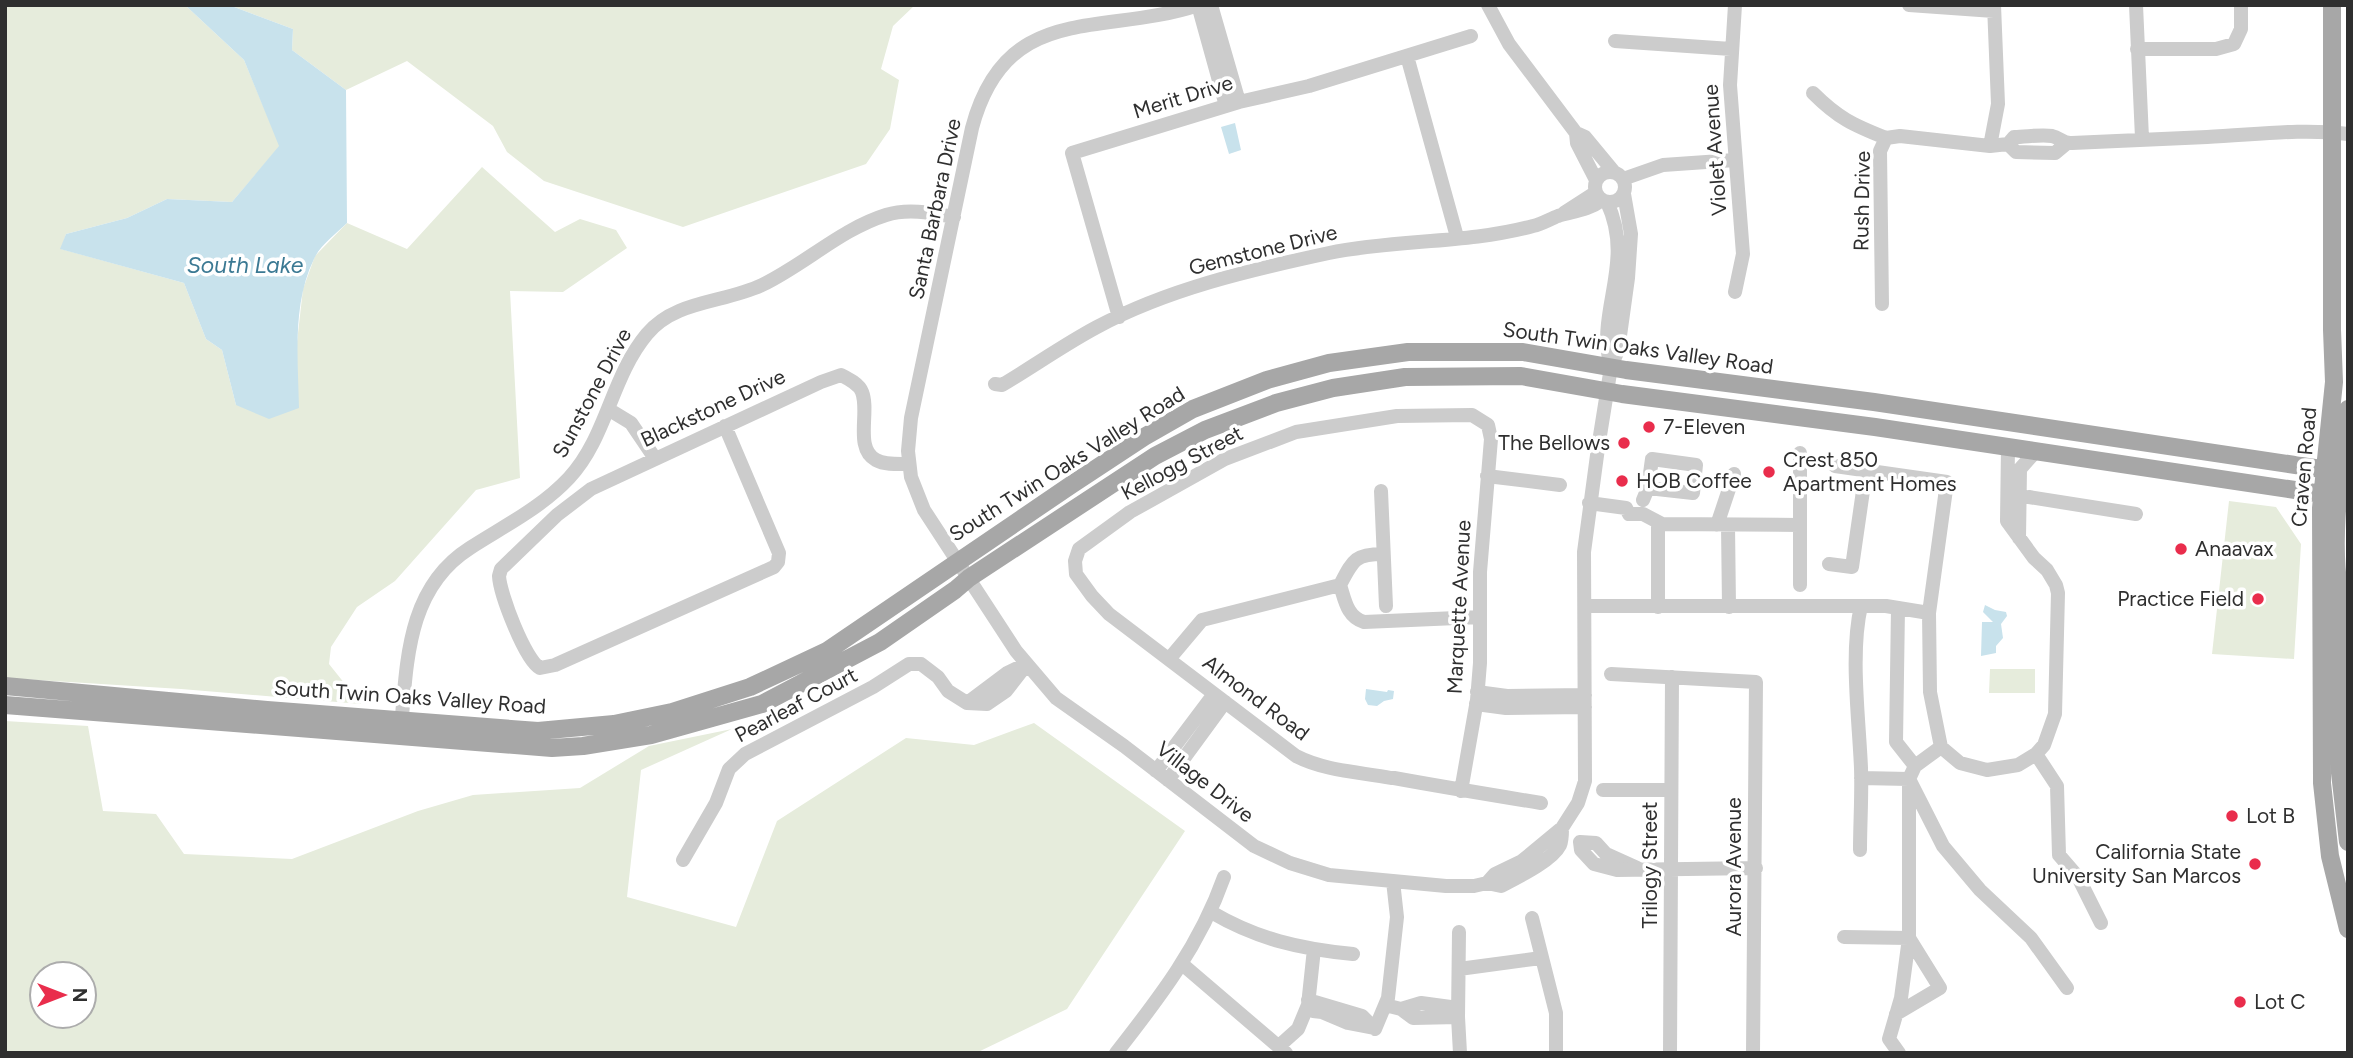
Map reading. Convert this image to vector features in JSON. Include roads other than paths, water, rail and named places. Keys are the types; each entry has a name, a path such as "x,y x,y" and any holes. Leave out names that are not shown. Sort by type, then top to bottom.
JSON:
{"main road":[{"name":"Craven Road","path":"2332,5 2340,133 2332,330 2338,471 2322,783 2330,856 2348,929"},
{"name":"South Twin Oaks Valley Road","path":"5,705 401,729 538,731 614,724 672,712 750,687 827,651 957,560 1144,437 1193,409 1268,380 1329,363 1408,352 1522,352 2338,471"},
{"name":"South Twin Oaks Valley Road","path":"5,686 552,748 651,735 762,704 880,642 969,578 1154,456 1205,430 1276,403 1380,379 1419,376 1521,376 1608,391 2337,496"},
{"name":"Craven Road","path":"2338,471 2348,409"},
{"path":"2008,447 2021,439 2082,434"},
{"name":"Craven Road","path":"2337,496 2340,773 2348,842"}],"street":[{"path":"1198,5 1225,77"},
{"name":"Santa Barbara Drive","path":"969,578 924,510 911,477 908,435 976,111 992,79 1007,62 1028,45 1055,31 1080,25 1153,16 1198,5"},
{"path":"1212,5 1232,104"},
{"name":"Village Drive","path":"969,578 1016,651 1056,698 1254,846 1290,863 1329,875 1446,886 1488,883 1501,886 1527,873 1560,846 1562,828 1578,803 1585,780 1584,552 1590,499 1611,367 1618,350 1631,256 1630,219 1620,182 1585,137 1576,133 1509,44 1488,5"},
{"name":"Violet Avenue","path":"1735,5 1730,85 1743,254 1735,292"},
{"path":"1909,5 1994,8 1998,104 1990,146"},
{"path":"2136,5 2142,138"},
{"path":"2137,49 2216,49 2234,44 2241,29 2241,5"},
{"name":"Merit Drive","path":"1119,317 1072,152 1232,104 1309,86 1471,36"},
{"path":"1615,41 1731,49"},
{"path":"1407,55 1457,237"},
{"path":"1813,93 1832,113 1855,126 1886,138"},
{"name":"Village Drive","path":"1576,133 1577,143 1617,226 1618,263 1606,349 1611,367"},
{"name":"Rush Drive","path":"2008,144 2016,152 2055,153 2067,144 2142,138 2210,137 2249,133 2340,133"},
{"name":"Rush Drive","path":"1882,304 1880,151 1886,138 1900,136 1990,146 2008,144 2014,138 2053,136 2067,144"},
{"path":"2029,153 2030,137"},
{"path":"1620,182 1663,165 1735,160"},
{"path":"1606,172 1620,182 1618,200 1600,194 1606,172"},
{"name":"Gemstone Drive","path":"995,384 1002,385 1097,327 1216,281 1303,259 1384,244 1510,231 1536,225 1600,194"},
{"name":"Sunstone Drive","path":"401,729 410,647 424,598 442,570 468,549 538,506 571,476 587,454 632,354 660,320 676,311 761,286 827,245 887,215 908,211 954,217"},
{"name":"Blackstone Drive","path":"724,426 779,553 774,567 555,665 540,668 533,664 524,649 499,581 501,569 584,493 654,457 821,382 841,375 853,381 862,391 864,444 870,456 878,462 909,464"},
{"path":"608,409 631,423 654,457"},
{"name":"Kellogg Street","path":"1075,561 1079,549 1130,512 1225,459 1296,432 1396,416 1472,415 1488,425"},
{"name":"Marquette Avenue","path":"1461,791 1477,698 1480,663 1490,439 1488,425"},
{"path":"1835,466 1947,482 1929,613 1930,692 1941,747 1960,763 1987,770 2018,765 2036,754 2044,745 2055,714 2058,593 2047,570 2007,522 2008,447"},
{"path":"2019,538 2020,469 2036,451"},
{"path":"1800,453 1800,585"},
{"path":"1829,564 1852,567 1866,470"},
{"path":"1729,607 1723,525 1734,474"},
{"path":"1487,476 1560,485"},
{"path":"1381,491 1386,606"},
{"path":"2029,497 2136,514"},
{"path":"1590,499 1626,509 1629,514 1645,501 1658,522 1658,607"},
{"path":"1658,522 1800,525"},
{"path":"1170,658 1202,620 1340,584 1356,558 1363,554 1383,554"},
{"name":"Almond Road","path":"1075,561 1076,574 1110,614 1284,748 1310,763 1541,803"},
{"path":"1340,584 1348,608 1355,619 1364,622 1480,617"},
{"path":"1585,606 1861,606 1929,613"},
{"path":"1860,850 1861,778 1857,657 1861,606"},
{"path":"1898,608 1896,743 1912,772 1944,846 1980,890 2031,938 2067,988"},
{"name":"Pearleaf Court","path":"683,860 716,803 729,769 744,754 873,687 909,664 921,664 938,677 948,691 967,703 988,704 1007,673 1027,664"},
{"path":"1611,674 1672,677"},
{"name":"Aurora Avenue","path":"1672,677 1756,682 1753,1053"},
{"name":"Trilogy Street","path":"1670,1053 1672,677"},
{"path":"1162,776 1220,698"},
{"path":"1477,698 1506,708 1585,701"},
{"path":"1861,778 1912,772 1941,747"},
{"path":"2036,754 2057,786 2059,855 2078,877 2101,923"},
{"path":"1899,1053 1889,1039 1902,998 1909,938 1912,772"},
{"path":"1603,790 1671,790"},
{"path":"1562,828 1580,842 1596,843 1604,860 1632,864 1638,869 1756,868"},
{"path":"1116,1053 1182,964 1212,912 1224,877"},
{"path":"1307,1005 1336,1012 1348,1023 1375,1029 1388,998 1397,917 1392,881"},
{"path":"1212,912 1236,927 1270,940 1353,954"},
{"path":"1532,919 1556,1013 1556,1053"},
{"path":"1460,932 1460,1053"},
{"path":"1844,937 1909,938"},
{"path":"1896,1014 1940,988 1909,938"},
{"path":"1182,964 1282,1049 1298,1029 1307,1005 1314,949"},
{"path":"1459,969 1541,958"},
{"path":"1385,1005 1401,1009 1422,1003 1432,1012 1458,1012"}],"water":[{"name":"South Lake","path":"185,5 229,5 293,29 292,50 346,90 347,223 317,254 302,294 298,332 299,408 269,419 236,405 222,350 206,339 184,283 60,249 66,234 127,218 167,199 232,202 279,146 244,60"},
{"path":"1235,123 1241,150 1229,154 1221,127"},
{"path":"1985,605 2006,612 2007,616 2001,624 2003,638 1996,646 1996,653 1981,656 1982,622 1993,622 1983,612"},
{"path":"1366,689 1394,691 1393,699 1377,706 1368,705 1365,699"}],"place":[{"name":"7-Eleven","path":"1649,427"},
{"name":"The Bellows","path":"1624,443"},
{"name":"Crest 850 Apartment Homes","path":"1769,472"},
{"name":"HOB Coffee","path":"1622,481"},
{"name":"Anaavax","path":"2181,549"},
{"name":"Practice Field","path":"2258,599"},
{"name":"Lot B","path":"2232,816"},
{"name":"California State University San Marcos","path":"2255,864"},
{"name":"Lot C","path":"2240,1002"}]}
